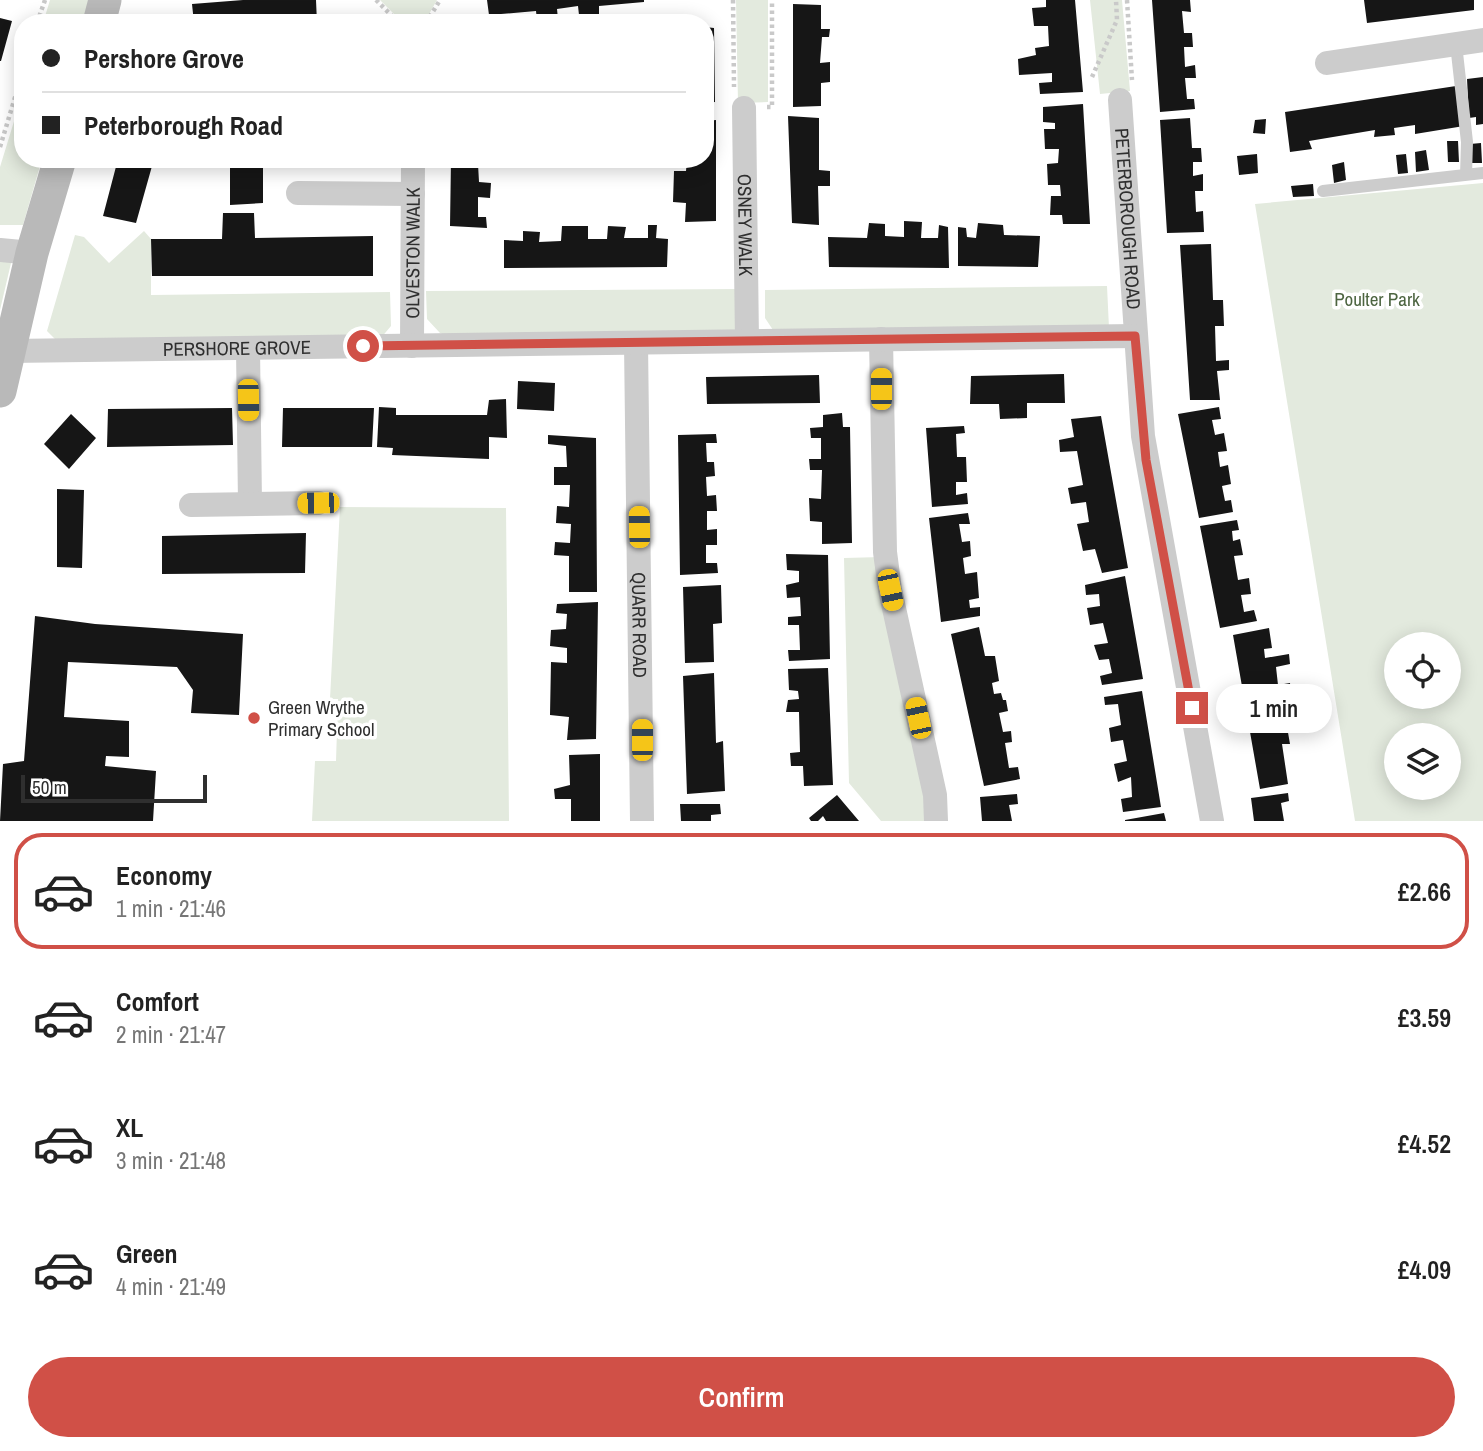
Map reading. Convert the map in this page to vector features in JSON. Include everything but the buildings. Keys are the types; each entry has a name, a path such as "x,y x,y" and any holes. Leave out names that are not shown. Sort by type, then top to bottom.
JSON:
{"street":[{"path":"1327,63 1483,40"},
{"name":"PETERBOROUGH ROAD","path":"1120,100 1146,460 1213,821"},
{"name":"OSNEY WALK","path":"744,108 747,341"},
{"path":"0,391 9,351 16,252 56,168"},
{"name":"OLVESTON WALK","path":"412,168 412,346"},
{"path":"298,193 413,194"},
{"name":"PERSHORE GROVE","path":"9,351 1135,336"},
{"path":"881,339 885,552 890,590 935,795 936,821"},
{"name":"QUARR ROAD","path":"636,343 642,821"},
{"path":"248,348 250,504"},
{"path":"191,505 318,503"}],"lane":[{"path":"1456,44 1467,142 1465,175"},
{"path":"1324,191 1483,173"}],"path":[{"path":"376,0 388,14"},
{"path":"733,0 734,108 772,107 772,0"},
{"path":"1092,77 1117,20 1116,0"},
{"name":"PETERBOROUGH ROAD","path":"1120,100 1133,99 1127,0"},
{"path":"0,147 14,101"}],"green space":[{"path":"50,0 89,0 85,14 46,14"},
{"path":"380,0 437,0 429,14 394,14"},
{"path":"736,0 768,0 768,102 738,103"},
{"path":"1090,0 1122,0 1130,91 1100,94"},
{"path":"14,121 14,168 39,168 23,225 0,225 0,167"},
{"name":"Poulter Park","path":"1483,183 1483,821 1355,821 1255,204"},
{"path":"144,231 151,239 151,295 390,292 391,326 380,339 57,341 47,331 75,235 84,237 109,263"},
{"path":"0,256 11,263 0,310"},
{"path":"1107,286 1109,328 773,330 765,318 765,290"},
{"path":"740,289 740,334 449,336 440,333 427,319 426,291"},
{"path":"340,507 506,508 509,821 312,821 315,761 336,761 338,699 330,699"},
{"path":"882,557 928,821 881,821 849,783 844,558"}],"place":[{"name":"Green Wrythe Primary School","path":"254,718"}],"route":[{"path":"363,346 1135,336 1146,460 1192,708"}]}
